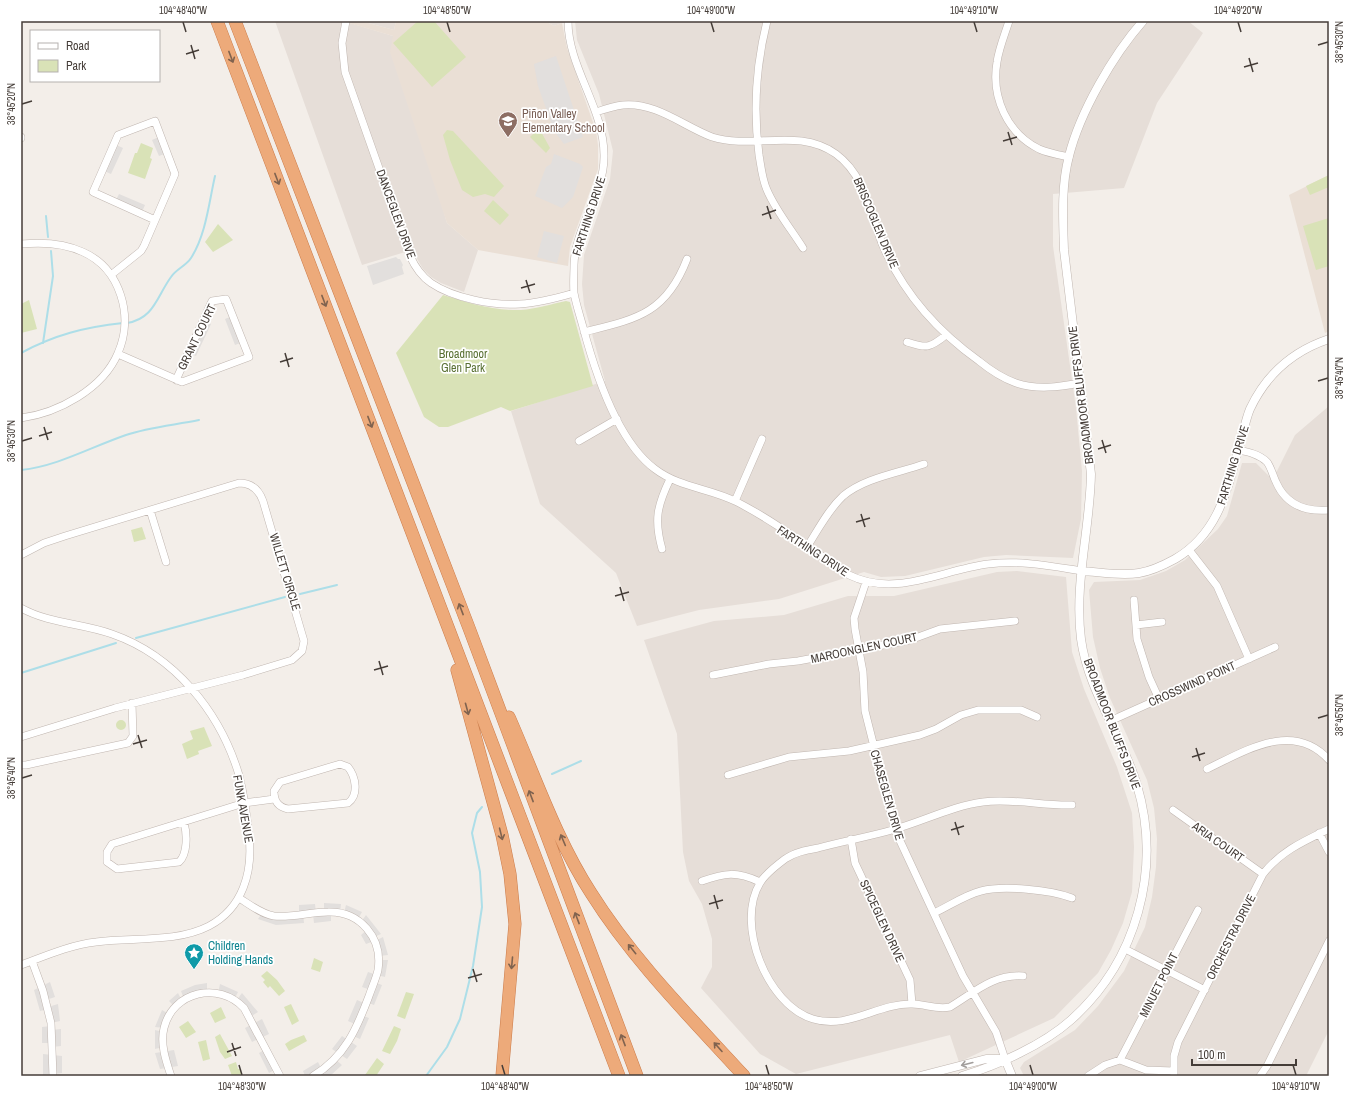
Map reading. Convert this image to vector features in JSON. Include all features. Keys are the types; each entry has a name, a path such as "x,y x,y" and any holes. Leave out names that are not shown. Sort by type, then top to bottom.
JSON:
{"highway":[{"path":"218,21 619,1076"},
{"path":"235,21 469,628 636,1076"},
{"path":"439,604 502,836 510,874 515,924 502,1076"},
{"path":"469,628 489,670 569,855 590,892 610,922 668,992 744,1076"}],"street":[{"name":"DANCEGLEN DRIVE","path":"346,21 342,42 345,72 410,256 418,270 431,283 440,288 489,303 521,304 574,293"},
{"name":"FARTHING DRIVE","path":"568,21 572,45 596,112 604,146 604,166 599,187 575,254 574,293 600,385 617,419 641,456 655,469 670,479 735,501 759,515 849,575 866,582 896,585 987,564 1006,562 1029,563 1082,571 1121,574 1138,573 1168,563 1189,550 1209,530 1218,515 1249,411 1259,392 1270,376 1299,352 1329,339"},
{"path":"767,21 761,43 757,79 758,141 767,190 803,248"},
{"path":"1009,21 1000,50 996,72 997,93 1001,108 1016,131 1031,144 1047,152 1069,157"},
{"name":"BROADMOOR BLUFFS DRIVE","path":"962,1076 989,1068 1035,1045 1070,1021 1098,991 1125,949 1138,914 1144,886 1147,864 1146,820 1136,782 1091,676 1082,641 1079,591 1090,502 1091,474 1064,250 1064,196 1069,157 1078,129 1091,100 1124,46 1143,21"},
{"name":"BRISCOGLEN DRIVE","path":"596,112 623,105 642,106 661,112 712,136 733,141 795,139 815,144 835,154 849,166 862,186 893,267 916,302 946,335 993,371 1016,383 1027,386 1050,387 1080,383"},
{"path":"111,275 141,251 155,220 175,174 155,121 118,135 93,192 155,220"},
{"path":"21,244 51,244 75,249 95,259 111,275 120,293 125,311 125,328 118,354 103,376 78,396 42,413 21,418"},
{"path":"584,332 632,320 650,310 669,294 681,274 687,259"},
{"name":"GRANT COURT","path":"118,354 176,380 182,382 249,357 226,299 212,301 176,380"},
{"path":"906,342 924,348 931,346 946,335"},
{"path":"579,441 617,419"},
{"path":"735,501 762,438"},
{"path":"1238,450 1260,457 1267,463 1286,499 1295,505 1317,511 1329,510"},
{"path":"807,547 836,504 852,490 868,482 924,464"},
{"path":"662,549 656,517 662,496 670,479"},
{"name":"WILLETT CIRCLE","path":"21,555 44,543 239,483 246,484 255,488 263,501 304,637 302,651 292,660 243,675 132,703 21,736"},
{"path":"150,510 166,562"},
{"path":"1189,550 1217,586 1249,658"},
{"name":"CHASEGLEN DRIVE","path":"866,582 854,618 857,650 863,672 865,711 895,830 963,976 996,1032 1005,1059"},
{"path":"1134,600 1137,639 1159,699"},
{"name":"FUNK AVENUE","path":"21,608 50,621 100,630 134,643 158,658 192,688 212,714 226,741 239,775 244,803 250,861 247,880 239,898 218,920 191,933 89,943 74,946 21,965"},
{"name":"MAROONGLEN COURT","path":"713,675 910,640 940,629 1015,621"},
{"path":"1136,625 1162,622"},
{"name":"CROSSWIND POINT","path":"1110,721 1275,647"},
{"path":"21,764 26,765 128,744 133,736 132,703"},
{"path":"728,775 789,757 827,755 920,735 936,729 961,716 978,710 1021,710 1037,717"},
{"path":"1207,769 1259,745 1274,741 1292,741 1309,745 1329,760"},
{"path":"340,764 346,765 351,771 355,793 352,800 346,804 288,809 279,805 274,799 275,789 281,781 340,764"},
{"path":"184,823 186,830 185,853 179,862 118,869 108,862 107,852 112,844 184,823 244,803 274,799"},
{"path":"1023,976 1003,976 950,1007 942,1008 912,1004 896,1006 854,1018 828,1022 813,1019 800,1013 786,1002 773,987 765,971 752,935 751,908 760,882 774,868 793,855 851,839 895,830 984,802 1072,805"},
{"name":"ARIA COURT","path":"1173,810 1264,874"},
{"name":"ORCHESTRA DRIVE","path":"1174,1073 1174,1056 1178,1042 1264,874 1281,855 1294,846 1329,829"},
{"path":"1319,833 1329,852"},
{"name":"SPICEGLEN DRIVE","path":"851,839 855,863 910,980 912,1004"},
{"path":"702,880 723,874 739,874 760,882"},
{"path":"934,913 972,894 991,889 1058,893 1072,898"},
{"path":"239,898 273,916 330,912 348,914 365,925 374,939 379,956 377,974 353,1036 334,1061 313,1076"},
{"name":"MINUET POINT","path":"1120,1060 1198,910"},
{"path":"1260,1076 1267,1066 1329,941"},
{"path":"1125,949 1205,990"},
{"path":"32,961 43,991 51,1023 53,1076"},
{"path":"170,1076 163,1044 163,1034 167,1018 182,1001 193,995 206,993 225,996 235,1000 244,1008 280,1076"},
{"path":"920,1076 986,1059 1005,1059 1012,1076"},
{"path":"1088,1076 1105,1066 1120,1060 1146,1070 1174,1073"}],"shaded area":[{"path":"275,21 350,21 350,23 393,36 447,223 478,250 464,292 441,283 431,277 423,269 412,250 362,265"},
{"name":"Piñon Valley Elementary School","path":"350,21 361,21 394,30 396,21 545,21 554,26 562,23 567,48 596,131 598,145 598,169 570,247 568,266 478,250 447,223 390,52 393,36 349,23"},
{"path":"361,21 396,21 394,30"},
{"path":"545,21 575,21 554,26"},
{"path":"575,21 1188,21 1203,33 1157,103 1124,188 1053,194 1053,246 1076,408 1082,471 1081,519 1073,558 1006,555 984,557 905,576 881,577 864,572 779,599 699,610 637,626 616,573 540,504 511,411 605,381 584,305 582,284 584,255 610,179 613,151 599,94 577,40"},
{"path":"556,56 583,137 564,144 554,131 538,86 534,64"},
{"path":"161,136 167,153 159,156 152,140"},
{"path":"114,144 123,148 111,174 102,170"},
{"path":"554,154 580,164 583,167 573,197 562,208 535,196 546,167 551,164"},
{"path":"1329,175 1329,331 1325,333 1289,195"},
{"path":"119,194 145,205 141,214 115,202"},
{"path":"544,231 564,236 557,263 537,257"},
{"path":"396,257 400,259 403,265 402,267 404,274 373,285 367,266"},
{"path":"232,316 243,342 235,345 225,319"},
{"path":"203,321 211,324 196,356 189,353"},
{"path":"1329,406 1329,1030 1306,1076 1024,1076 1020,1068 1024,1062 1075,1030 1098,1006 1124,971 1145,927 1152,897 1156,867 1157,839 1154,808 1147,780 1110,698 1100,668 1093,637 1089,590 1094,582 1140,580 1166,571 1185,560 1218,529 1227,516 1242,463 1256,463 1269,476 1277,471 1295,435"},
{"path":"1017,571 1066,577 1072,652 1084,689 1117,767 1132,813 1134,847 1132,892 1123,923 1111,950 1098,973 1054,1018 959,1062 950,1035 796,1074 760,1054 701,988 712,967 712,939 702,904 689,881 683,852 677,734 644,640 714,621 784,615 848,596 894,596 997,572"},
{"path":"324,903 341,904 340,913 331,912 331,921 314,923 313,914 303,914 304,923 276,925 258,919 263,912 299,915 299,905 315,904 316,913 324,912"},
{"path":"346,905 362,912 358,919 344,913"},
{"path":"366,915 381,934 374,937 375,941 383,937 388,955 379,956 374,941 366,944 361,935 368,929 361,922"},
{"path":"379,960 388,960 385,977 377,975"},
{"path":"368,972 377,975 374,982 382,985 374,1005 366,1002 371,990 362,987"},
{"path":"50,982 55,997 46,1000 48,1007 58,1004 60,1021 51,1023 48,1009 40,1011 34,990"},
{"path":"207,983 207,993 184,999 181,991 195,985"},
{"path":"220,984 238,992 234,1000 218,994"},
{"path":"178,993 182,1001 175,1007 169,1001"},
{"path":"242,993 258,1012 250,1017 236,1001"},
{"path":"357,1000 366,1004 361,1015 369,1018 360,1039 353,1036 357,1025 348,1021"},
{"path":"162,1010 169,1014 164,1028 155,1027"},
{"path":"262,1019 269,1034 252,1042 245,1028"},
{"path":"51,1026 52,1030 61,1029 61,1046 52,1047 52,1043 42,1043 42,1027"},
{"path":"155,1030 163,1032 163,1047 155,1049"},
{"path":"342,1036 357,1046 347,1059 332,1049"},
{"path":"266,1049 276,1069 269,1073 259,1053"},
{"path":"174,1050 178,1066 160,1069 155,1053"},
{"path":"43,1054 62,1056 62,1073 43,1075"},
{"path":"335,1059 342,1065 330,1076 323,1076 320,1072 313,1076 305,1076 303,1071 318,1062 322,1070"}],"green space":[{"path":"418,21 434,21 466,57 432,87 393,43"},
{"path":"539,128 550,148 546,153 530,137"},
{"path":"447,130 453,131 504,186 494,197 485,194 473,197 462,190 450,160 443,135"},
{"path":"141,143 153,148 150,158 152,159 145,179 128,173 135,153 137,153"},
{"path":"1329,175 1329,187 1310,195 1306,186"},
{"path":"493,200 509,215 500,225 484,211"},
{"path":"1329,218 1329,266 1316,270 1303,226"},
{"path":"218,224 233,240 213,252 205,242"},
{"name":"Broadmoor Glen Park","path":"443,295 481,306 511,310 538,308 566,301 570,302 593,386 510,411 501,407 448,427 439,427 424,417 396,353"},
{"path":"29,300 37,329 21,333 21,304"},
{"path":"142,527 146,539 134,542 131,530"},
{"path":"119,720 123,720 125,721 125,729 119,730 116,727 116,723"},
{"path":"204,727 212,746 198,751 199,754 187,759 182,744 193,739 190,731"},
{"path":"314,958 323,962 320,972 311,969"},
{"path":"267,971 277,980 285,991 279,996 270,986 268,988 263,982 265,980 261,976"},
{"path":"406,992 414,994 405,1019 397,1016"},
{"path":"291,1004 299,1021 292,1025 284,1007"},
{"path":"221,1007 226,1018 215,1023 210,1013"},
{"path":"188,1021 196,1032 186,1038 179,1027"},
{"path":"394,1026 401,1029 390,1054 382,1051"},
{"path":"220,1034 232,1056 225,1059 220,1052 215,1037"},
{"path":"304,1035 307,1041 289,1051 285,1044"},
{"path":"206,1040 210,1059 203,1061 198,1042"},
{"path":"377,1058 384,1064 376,1076 365,1075"},
{"path":"236,1062 238,1069 241,1069 242,1076 232,1076 228,1065"}],"waterway":[{"path":"127,323 136,321 149,312 173,274 191,258 204,229 215,176"},
{"path":"46,216 48,237"},
{"path":"43,343 53,276 51,251"},
{"path":"21,353 46,341 70,333 123,323"},
{"path":"21,470 48,465 135,432 199,420"},
{"path":"300,594 337,585"},
{"path":"136,638 285,597"},
{"path":"21,673 116,643"},
{"path":"552,774 581,761"},
{"path":"426,1076 447,1047 460,1019 473,966 482,907 480,872 472,833 477,813 482,807"}],"place":[{"name":"Piñon Valley Elementary School","path":"508,138"},
{"name":"Children Holding Hands","path":"194,970"}]}
